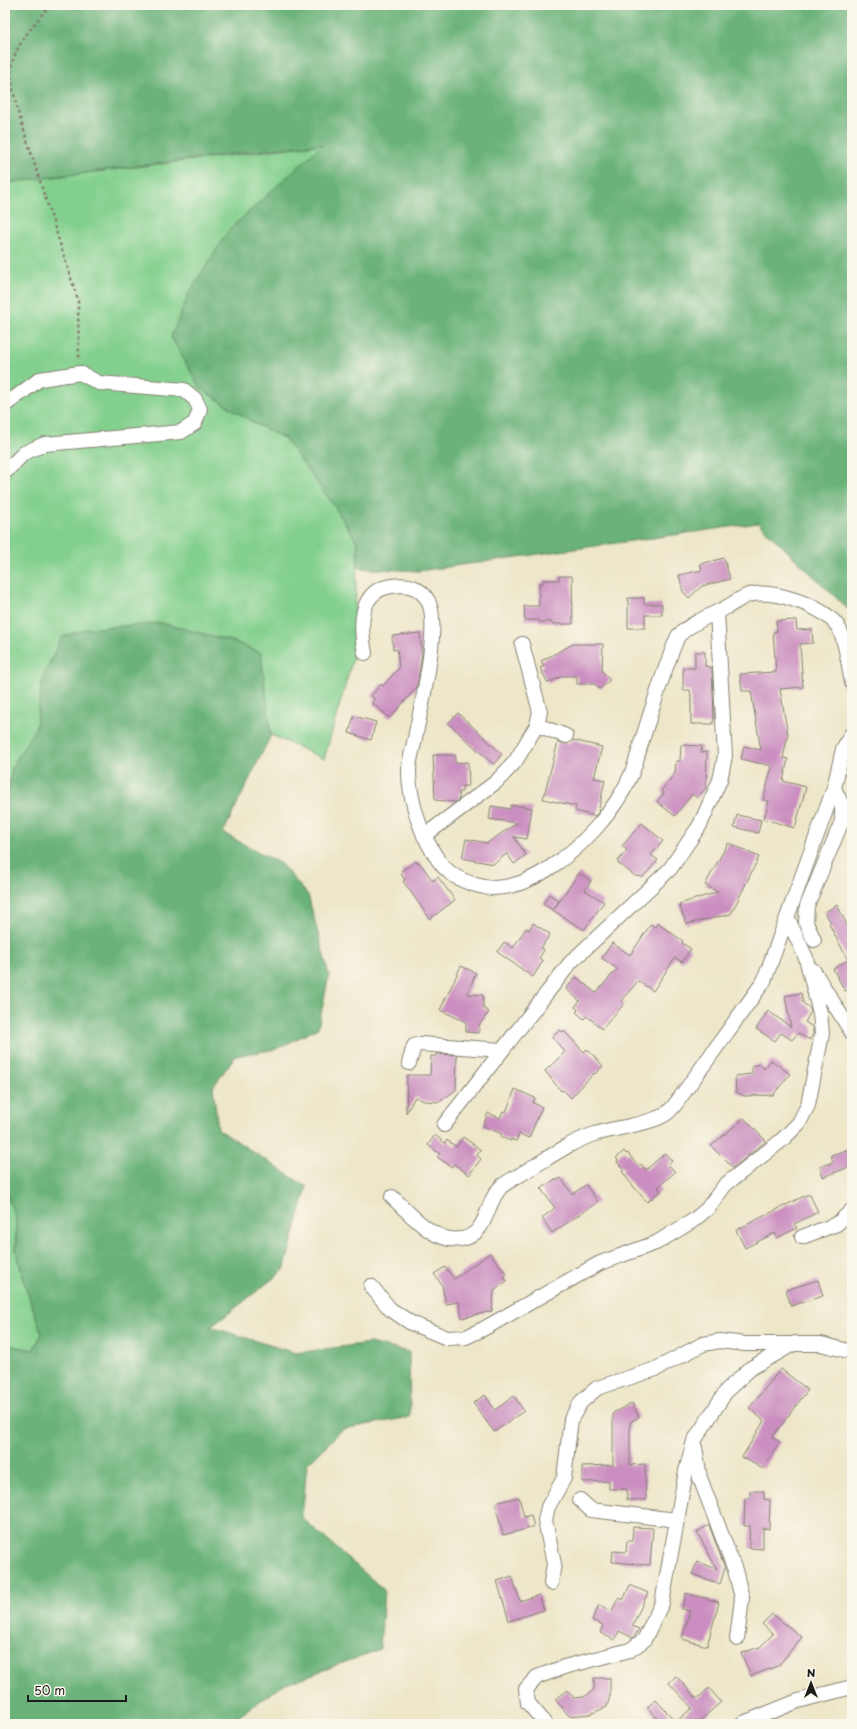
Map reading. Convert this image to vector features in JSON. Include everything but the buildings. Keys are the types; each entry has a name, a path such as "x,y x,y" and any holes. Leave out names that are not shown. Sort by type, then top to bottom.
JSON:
{"street":[{"path":"5,405 40,379 80,373 99,383 184,390 195,399 200,409 195,423 181,432 45,444 24,453 5,472"},
{"path":"365,653 362,634 363,611 366,602 374,593 387,587 399,585 414,587 424,594 430,605 432,619 430,652 409,770 417,821 437,861 449,874 469,884 488,888 512,886 536,877 561,861 586,839 610,808 630,776 678,636 689,626 749,595 769,594 792,599 825,614 837,625 842,638 852,683"},
{"path":"444,1125 571,962 670,869 700,825 720,780 725,756 717,612"},
{"path":"424,836 496,782 515,762 537,725 540,712 522,644"},
{"path":"537,725 566,736"},
{"path":"392,1198 437,1236 448,1239 462,1239 475,1234 484,1222 492,1199 502,1187 574,1142 596,1134 652,1120 666,1114 677,1102 764,981 788,919 834,788 843,749 852,733"},
{"path":"814,940 806,923 807,906 842,821 842,805 834,788"},
{"path":"788,919 806,958 852,1033"},
{"path":"371,1286 390,1308 411,1323 447,1338 466,1337 483,1330 600,1263 656,1243 694,1220 707,1209 724,1185 782,1140 799,1123 808,1105 822,1034 820,1014 806,958"},
{"path":"409,1063 414,1046 420,1044 502,1050"},
{"path":"802,1237 837,1224 852,1210"},
{"path":"551,1583 554,1564 545,1520 548,1507 564,1478 571,1419 582,1402 597,1388 656,1369 703,1344 720,1341 746,1344 822,1344 852,1352"},
{"path":"546,1724 528,1703 526,1689 537,1677 564,1667 630,1650 644,1640 662,1603 686,1471 694,1441 727,1390 750,1368 795,1343"},
{"path":"694,1441 700,1478 735,1570 742,1598 737,1639"},
{"path":"580,1500 591,1510 677,1520"},
{"path":"741,1724 798,1701 852,1687"}],"path":[{"path":"51,5 23,40 12,61 12,86 18,112 78,300 80,373"}],"green space":[{"path":"5,5 852,5 852,616 851,612 758,523 419,571 358,568 358,543 333,504 284,438 252,422 200,388 171,337 189,293 229,230 323,144 272,149 5,183"},
{"path":"324,144 229,230 252,422 284,438 333,504 358,543 353,658 324,759 271,735 260,653 235,642 161,623 62,637 43,677 36,727 12,767 5,817 5,183"},
{"path":"161,623 235,642 261,653 271,735 223,833 281,864 308,895 329,975 318,1028 277,1049 235,1056 213,1087 218,1129 307,1187 284,1270 211,1327 295,1353 370,1343 409,1352 410,1417 343,1429 307,1464 302,1518 384,1590 380,1649 281,1686 228,1724 5,1724 5,1345 33,1350 42,1334 26,1288 16,1251 16,1219 5,1190 5,817 12,767 36,727 43,677 62,637 86,629"},
{"path":"5,1190 16,1219 16,1251 26,1288 42,1334 33,1350 5,1345"}]}
